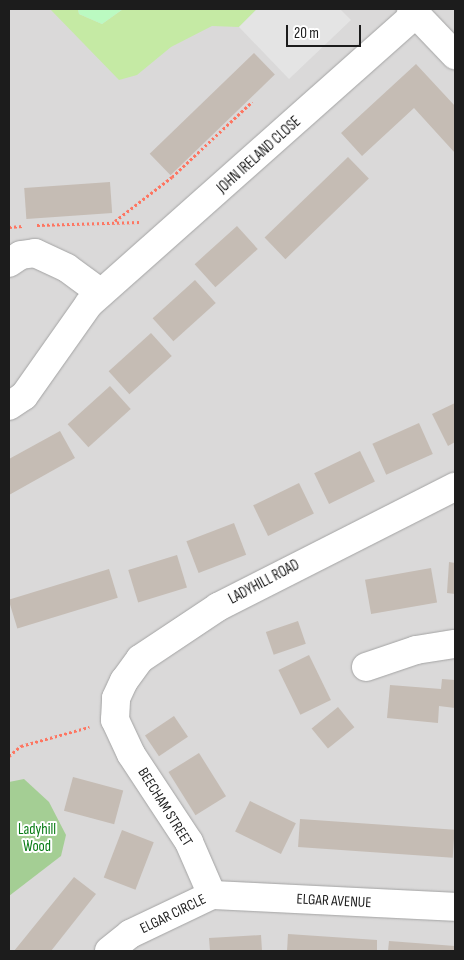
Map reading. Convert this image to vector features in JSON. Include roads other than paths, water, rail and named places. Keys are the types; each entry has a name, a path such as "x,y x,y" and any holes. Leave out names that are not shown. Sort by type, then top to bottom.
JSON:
{"street":[{"path":"413,12 455,55"},
{"name":"JOHN IRELAND CLOSE","path":"9,406 24,396 78,316 413,12"},
{"path":"9,263 21,255 36,254 67,268 101,294"},
{"name":"LADYHILL ROAD","path":"114,720 116,698 124,681 140,659 175,632 264,581 455,487"},
{"path":"366,668 416,650 455,644"},
{"name":"BEECHAM STREET","path":"114,720 131,754 188,842 212,895"},
{"name":"ELGAR AVENUE","path":"212,895 455,907"},
{"name":"ELGAR CIRCLE","path":"109,951 130,934 212,895"}],"park label":[{"name":"Ladyhill Wood","path":"37,838"}]}
